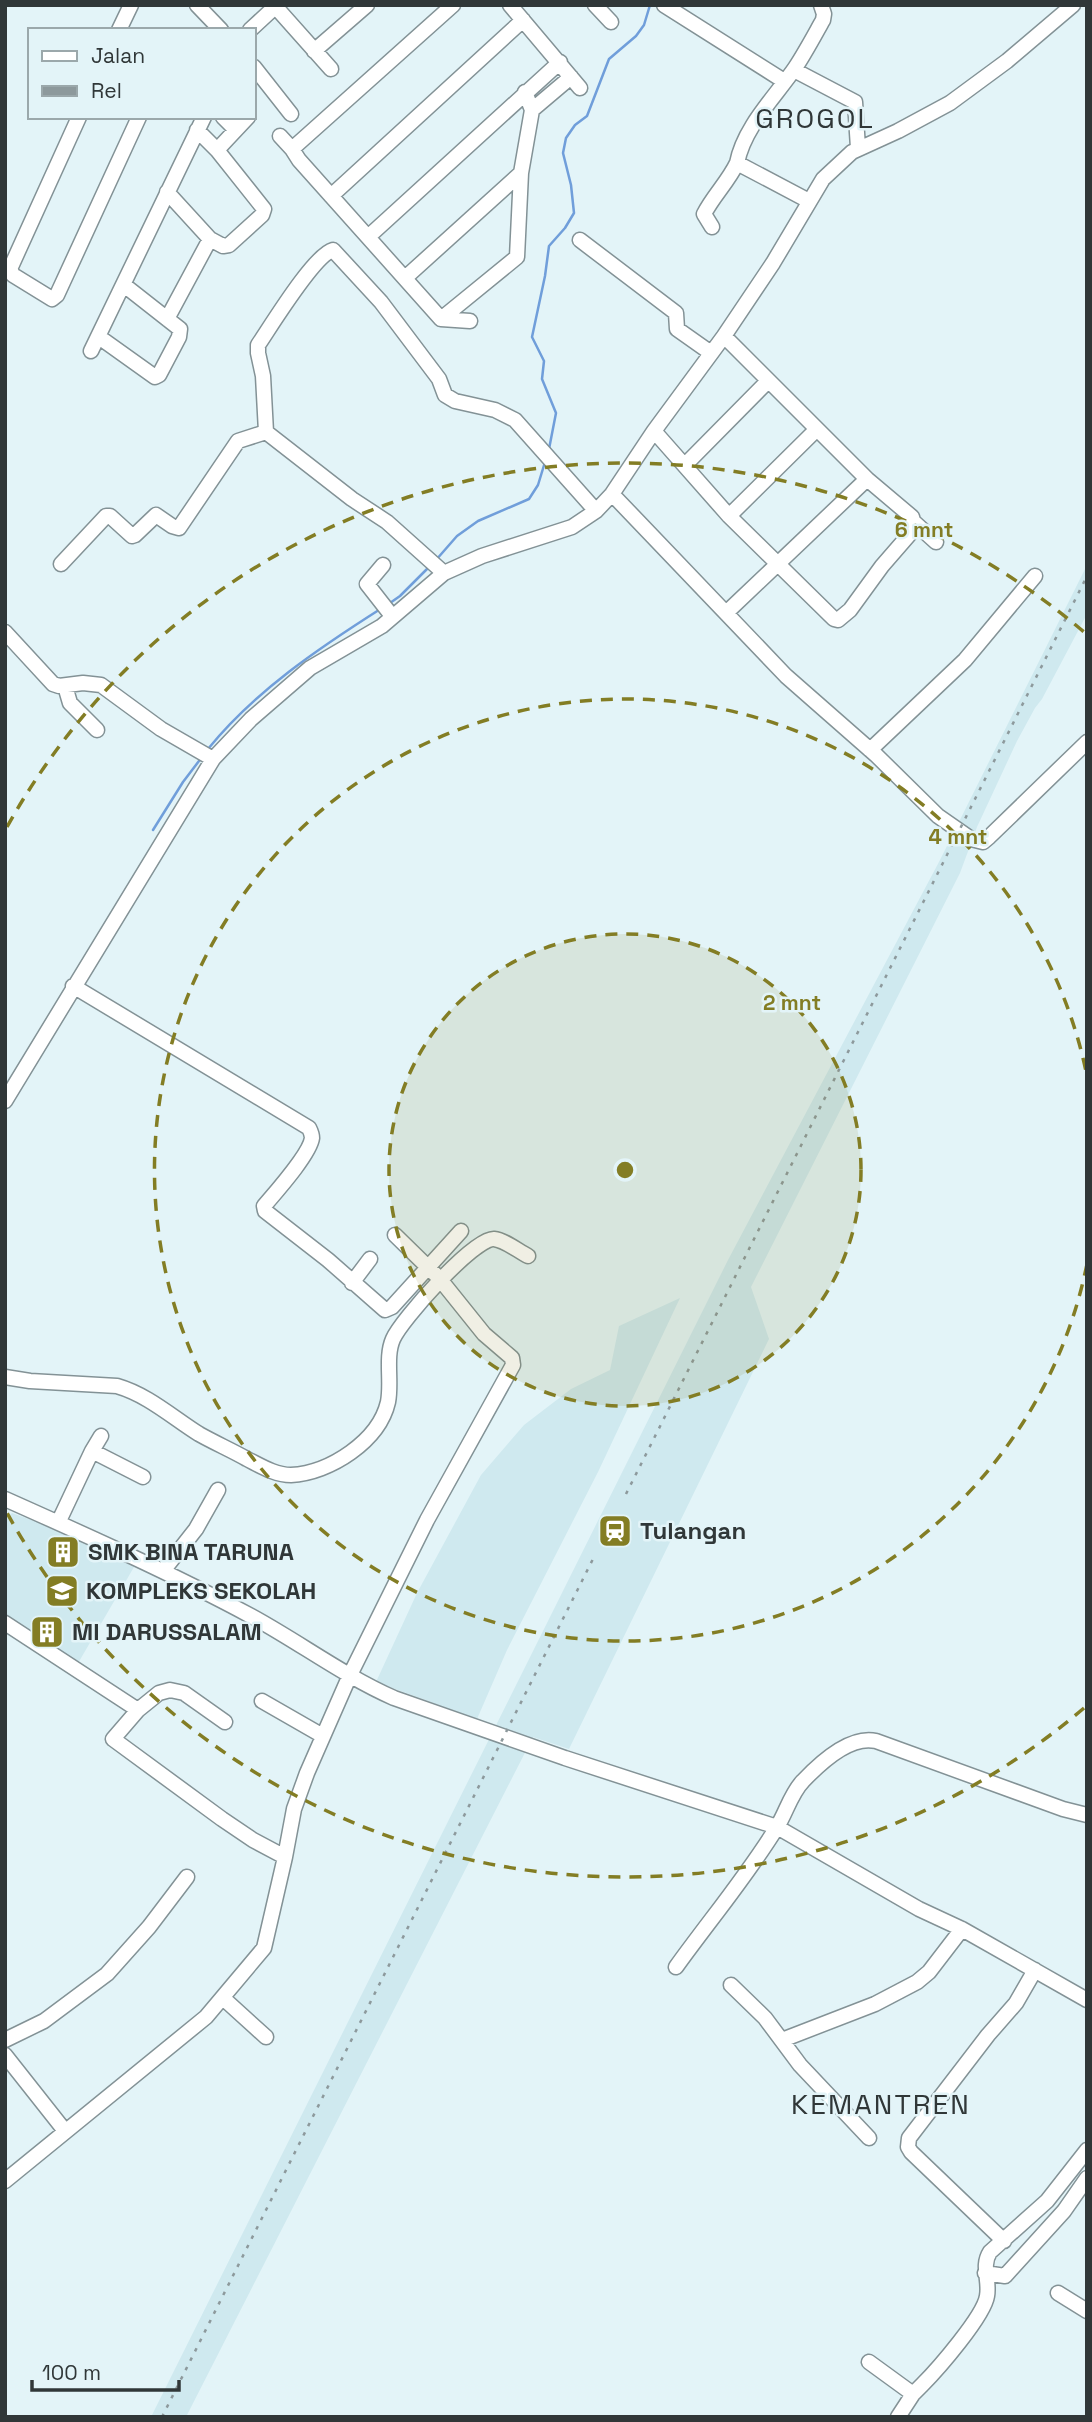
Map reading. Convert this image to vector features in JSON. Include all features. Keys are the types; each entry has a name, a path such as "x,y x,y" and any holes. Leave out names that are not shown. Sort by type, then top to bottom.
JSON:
{"street":[{"path":"120,28 131,5"},
{"path":"197,5 219,28"},
{"path":"314,51 367,5"},
{"path":"292,149 453,5"},
{"path":"510,5 575,82 531,110"},
{"path":"595,5 611,22"},
{"path":"664,5 789,75 855,102 859,148"},
{"path":"712,227 704,214 731,175 755,124 823,20 821,5"},
{"path":"5,1101 206,756 310,668 382,626 387,610 437,566 482,556 572,527 596,511 612,494 654,431 724,336 773,263 823,179 859,148 950,103 1007,61 1057,11 1073,5"},
{"path":"252,28 275,6 331,69"},
{"path":"331,196 523,20"},
{"path":"368,237 559,62"},
{"path":"256,70 291,114"},
{"path":"441,319 517,257 521,173 531,110 525,92"},
{"path":"78,119 10,271 52,299 57,296 138,119"},
{"path":"225,119 235,129"},
{"path":"217,149 246,119"},
{"path":"91,351 124,285 167,192 200,124 264,209 262,215 229,245 223,246 210,239 167,192"},
{"path":"280,136 441,319 470,321"},
{"path":"737,163 810,201"},
{"path":"405,278 521,173"},
{"path":"167,319 210,239"},
{"path":"580,240 676,313 677,329 710,353"},
{"path":"266,432 258,345 299,285 324,254 332,250 382,302 439,379 445,395 455,401 495,410 515,420 596,511"},
{"path":"99,337 157,377 180,334 180,329 124,285"},
{"path":"724,336 867,479 936,541"},
{"path":"685,466 768,381"},
{"path":"729,516 817,429"},
{"path":"654,431 729,516 834,620 838,620 850,610 909,537 915,523"},
{"path":"61,564 106,516 110,516 132,536 156,515 179,528 238,441 266,432"},
{"path":"266,432 352,499 387,522 437,566"},
{"path":"726,613 867,479"},
{"path":"612,494 786,676 870,750 938,816 971,839 983,842 1087,742"},
{"path":"383,565 367,584 387,610"},
{"path":"870,750 965,660 1035,576"},
{"path":"5,632 53,684 65,686 83,682 101,685 136,712 206,756"},
{"path":"65,686 70,703 97,730"},
{"path":"73,986 309,1128 311,1142 298,1164 264,1206 265,1211 388,1311 435,1273 485,1241 494,1239 527,1256"},
{"path":"5,1377 117,1386 156,1404 201,1434 270,1471 290,1475 306,1473 346,1456 372,1433 382,1418 388,1402 393,1339 461,1231"},
{"path":"5,2181 206,2017 264,1948 294,1809 323,1736 350,1675 427,1520 514,1363 512,1358 477,1327 435,1273 395,1235"},
{"path":"352,1283 370,1259"},
{"path":"59,1521 101,1436"},
{"path":"92,1451 143,1477"},
{"path":"163,1571 195,1529 218,1490"},
{"path":"5,1499 59,1521 251,1616 394,1698 565,1758 777,1827 919,1909 962,1929 1087,2000"},
{"path":"5,1623 138,1710"},
{"path":"225,1722 177,1690 159,1693 138,1710 113,1740 243,1833 285,1857"},
{"path":"262,1701 323,1736"},
{"path":"676,1967 777,1827 801,1783 855,1741 866,1739 1063,1809 1087,1815"},
{"path":"5,2040 44,2021 107,1974 149,1927 187,1877"},
{"path":"782,2040 875,2004 917,1982 929,1972 962,1929"},
{"path":"1004,2241 911,2152 907,2144 962,2068 1016,2003 1035,1970"},
{"path":"731,1985 765,2018 800,2065 869,2138"},
{"path":"223,1998 266,2037"},
{"path":"5,2055 65,2131"},
{"path":"898,2417 913,2394 930,2377 982,2308 993,2275 987,2257 1004,2241 1027,2235 1055,2206 1087,2150"},
{"path":"993,2275 1005,2276 1027,2235 1087,2178"},
{"path":"1058,2293 1087,2311"},
{"path":"869,2362 913,2394"}],"shaded area":[{"path":"1087,565 1087,614 1017,741 977,827 960,873 751,1287 769,1339 569,1749 533,1737 186,2417 151,2417 728,1260 940,860"},
{"path":"680,1298 598,1472 507,1650 477,1719 376,1682 417,1593 481,1475 524,1425 571,1389 610,1370 619,1326"},
{"name":"KOMPLEKS SEKOLAH","path":"12,1513 56,1529 134,1567 77,1665 5,1615 5,1519"}],"waterway":[{"path":"549,449 556,413 542,379 544,361 532,337 549,246 574,213 563,153 566,138 575,125 587,116 609,59 636,36 644,25 650,5"},
{"path":"436,560 457,536 478,521 529,499 538,485 545,462"},
{"path":"390,603 429,567"},
{"path":"208,749 267,689 382,608"},
{"path":"153,830 202,757"}],"railway":[{"path":"626,1494 1087,576"},
{"path":"162,2417 593,1559"}],"place":[{"name":"Tulangan","path":"615,1531"},
{"name":"SMK BINA TARUNA","path":"63,1552"},
{"name":"KOMPLEKS SEKOLAH","path":"62,1591"},
{"name":"MI DARUSSALAM","path":"47,1632"}],"district":[{"name":"GROGOL","path":"815,118"},
{"name":"KEMANTREN","path":"881,2104"}]}
